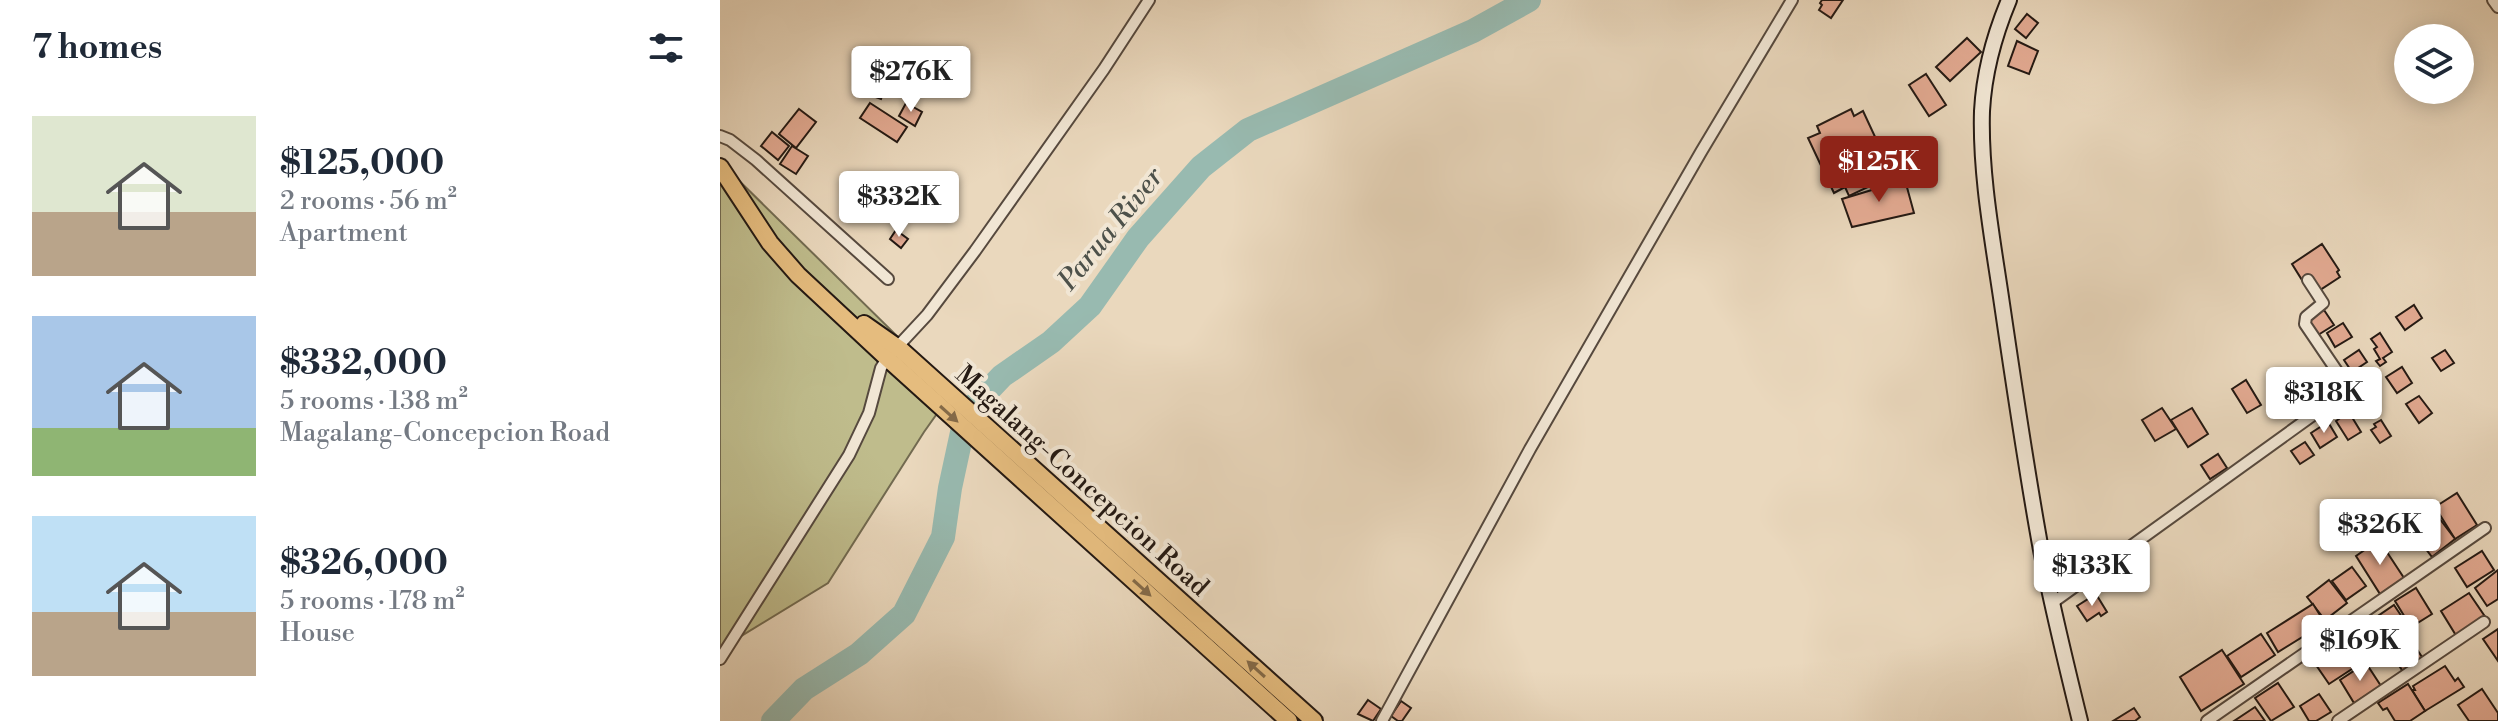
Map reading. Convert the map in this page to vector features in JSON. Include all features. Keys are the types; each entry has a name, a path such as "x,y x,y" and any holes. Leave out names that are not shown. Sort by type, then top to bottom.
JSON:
{"main road":[{"name":"Magalang-Concepcion Road","path":"720,167 770,243 810,286 894,354 1314,721"},
{"name":"Magalang-Concepcion Road","path":"894,354 1289,721"}],"street":[{"path":"720,659 849,455 869,413 881,368 967,262 1095,82 1149,0"},
{"path":"1382,721 1530,449 1792,0"},
{"path":"2009,0 1997,28 1985,84 1982,111 1985,168 2011,368 2042,552 2080,721"},
{"path":"2493,0 2498,7"},
{"path":"720,136 756,160 888,279"},
{"path":"2052,603 2345,392 2345,383 2305,324 2306,317 2323,303 2308,280"},
{"path":"2207,721 2485,528"},
{"path":"2338,721 2484,622"}],"shaded area":[{"path":"720,162 953,391 828,583 720,649"}],"building":[{"path":"1822,0 1843,0 1831,18 1819,10"},
{"path":"2027,14 2038,23 2026,38 2015,29"},
{"path":"1967,38 1981,52 1950,81 1936,67"},
{"path":"2017,41 2038,51 2029,74 2008,66"},
{"path":"1926,74 1946,105 1929,116 1909,85"},
{"path":"866,77 886,84 881,99 861,92"},
{"path":"870,103 907,127 897,142 860,118"},
{"path":"906,103 922,112 915,126 899,116"},
{"path":"799,109 816,122 796,148 779,134"},
{"path":"1851,109 1854,116 1863,111 1890,169 1882,173 1883,180 1849,196 1845,187 1834,193 1808,138 1820,133 1817,126"},
{"path":"772,132 789,146 778,160 761,146"},
{"path":"792,146 808,156 796,174 780,164"},
{"path":"1905,180 1914,213 1852,227 1842,199"},
{"path":"896,230 908,239 901,248 890,239"},
{"path":"2322,244 2339,270 2340,277 2320,290 2310,275 2302,280 2292,264"},
{"path":"2414,305 2422,318 2405,330 2396,317"},
{"path":"2324,310 2334,325 2318,335 2308,320"},
{"path":"2343,323 2352,337 2335,347 2327,333"},
{"path":"2380,333 2392,352 2383,358 2386,362 2380,366 2374,349 2377,347 2371,339"},
{"path":"2359,350 2367,362 2352,372 2344,360"},
{"path":"2445,350 2454,363 2441,371 2432,358"},
{"path":"2402,367 2412,383 2397,393 2386,377"},
{"path":"2246,380 2261,405 2247,413 2232,389"},
{"path":"2419,396 2432,413 2419,423 2406,404"},
{"path":"2162,408 2176,429 2155,441 2142,420"},
{"path":"2192,408 2208,434 2188,447 2171,420"},
{"path":"2347,409 2361,432 2348,440 2336,421 2339,419 2337,415"},
{"path":"2381,420 2391,436 2380,443 2371,430"},
{"path":"2328,422 2337,437 2320,448 2311,433"},
{"path":"2305,442 2314,455 2300,464 2291,451"},
{"path":"2218,454 2227,468 2210,479 2201,465"},
{"path":"2457,493 2477,525 2455,539 2435,507"},
{"path":"2430,506 2455,539 2432,557 2407,524"},
{"path":"2379,540 2404,578 2380,594 2356,556"},
{"path":"2482,551 2494,570 2467,587 2455,568"},
{"path":"2352,567 2366,586 2346,600 2332,581"},
{"path":"2498,570 2498,599 2487,606 2475,588"},
{"path":"2329,580 2347,603 2325,620 2307,597"},
{"path":"2416,588 2432,614 2411,627 2395,601"},
{"path":"2469,593 2486,618 2457,637 2441,611"},
{"path":"2096,594 2107,612 2087,621 2077,606"},
{"path":"2313,604 2325,623 2278,652 2267,633"},
{"path":"2394,605 2410,629 2369,657 2353,633"},
{"path":"2498,629 2498,661 2483,639"},
{"path":"2261,634 2275,655 2241,677 2227,656"},
{"path":"2408,636 2424,660 2404,673 2388,649"},
{"path":"2339,641 2355,667 2329,684 2314,662 2319,659 2317,655"},
{"path":"2222,650 2244,684 2201,711 2180,677"},
{"path":"2366,663 2381,686 2354,703 2340,680"},
{"path":"2445,666 2455,681 2458,678 2464,687 2425,711 2412,690 2415,690 2413,686"},
{"path":"2278,683 2294,707 2271,721 2255,698"},
{"path":"2408,684 2425,711 2410,721 2395,721 2387,708 2383,710 2378,703"},
{"path":"2482,689 2498,713 2498,721 2469,721 2458,705"},
{"path":"2319,694 2331,712 2316,721 2309,721 2300,706"},
{"path":"1368,700 1381,709 1373,721 1358,714"},
{"path":"1401,701 1411,708 1402,721 1398,721 1391,716"},
{"path":"2255,707 2265,721 2234,721"},
{"path":"2134,708 2140,717 2135,721 2113,721"}],"waterway":[{"name":"Parua River","path":"773,721 804,689 859,654 904,614 943,537 966,414 1002,376 1051,342 1090,306 1138,238 1201,167 1248,130 1473,31 1529,0"}]}
